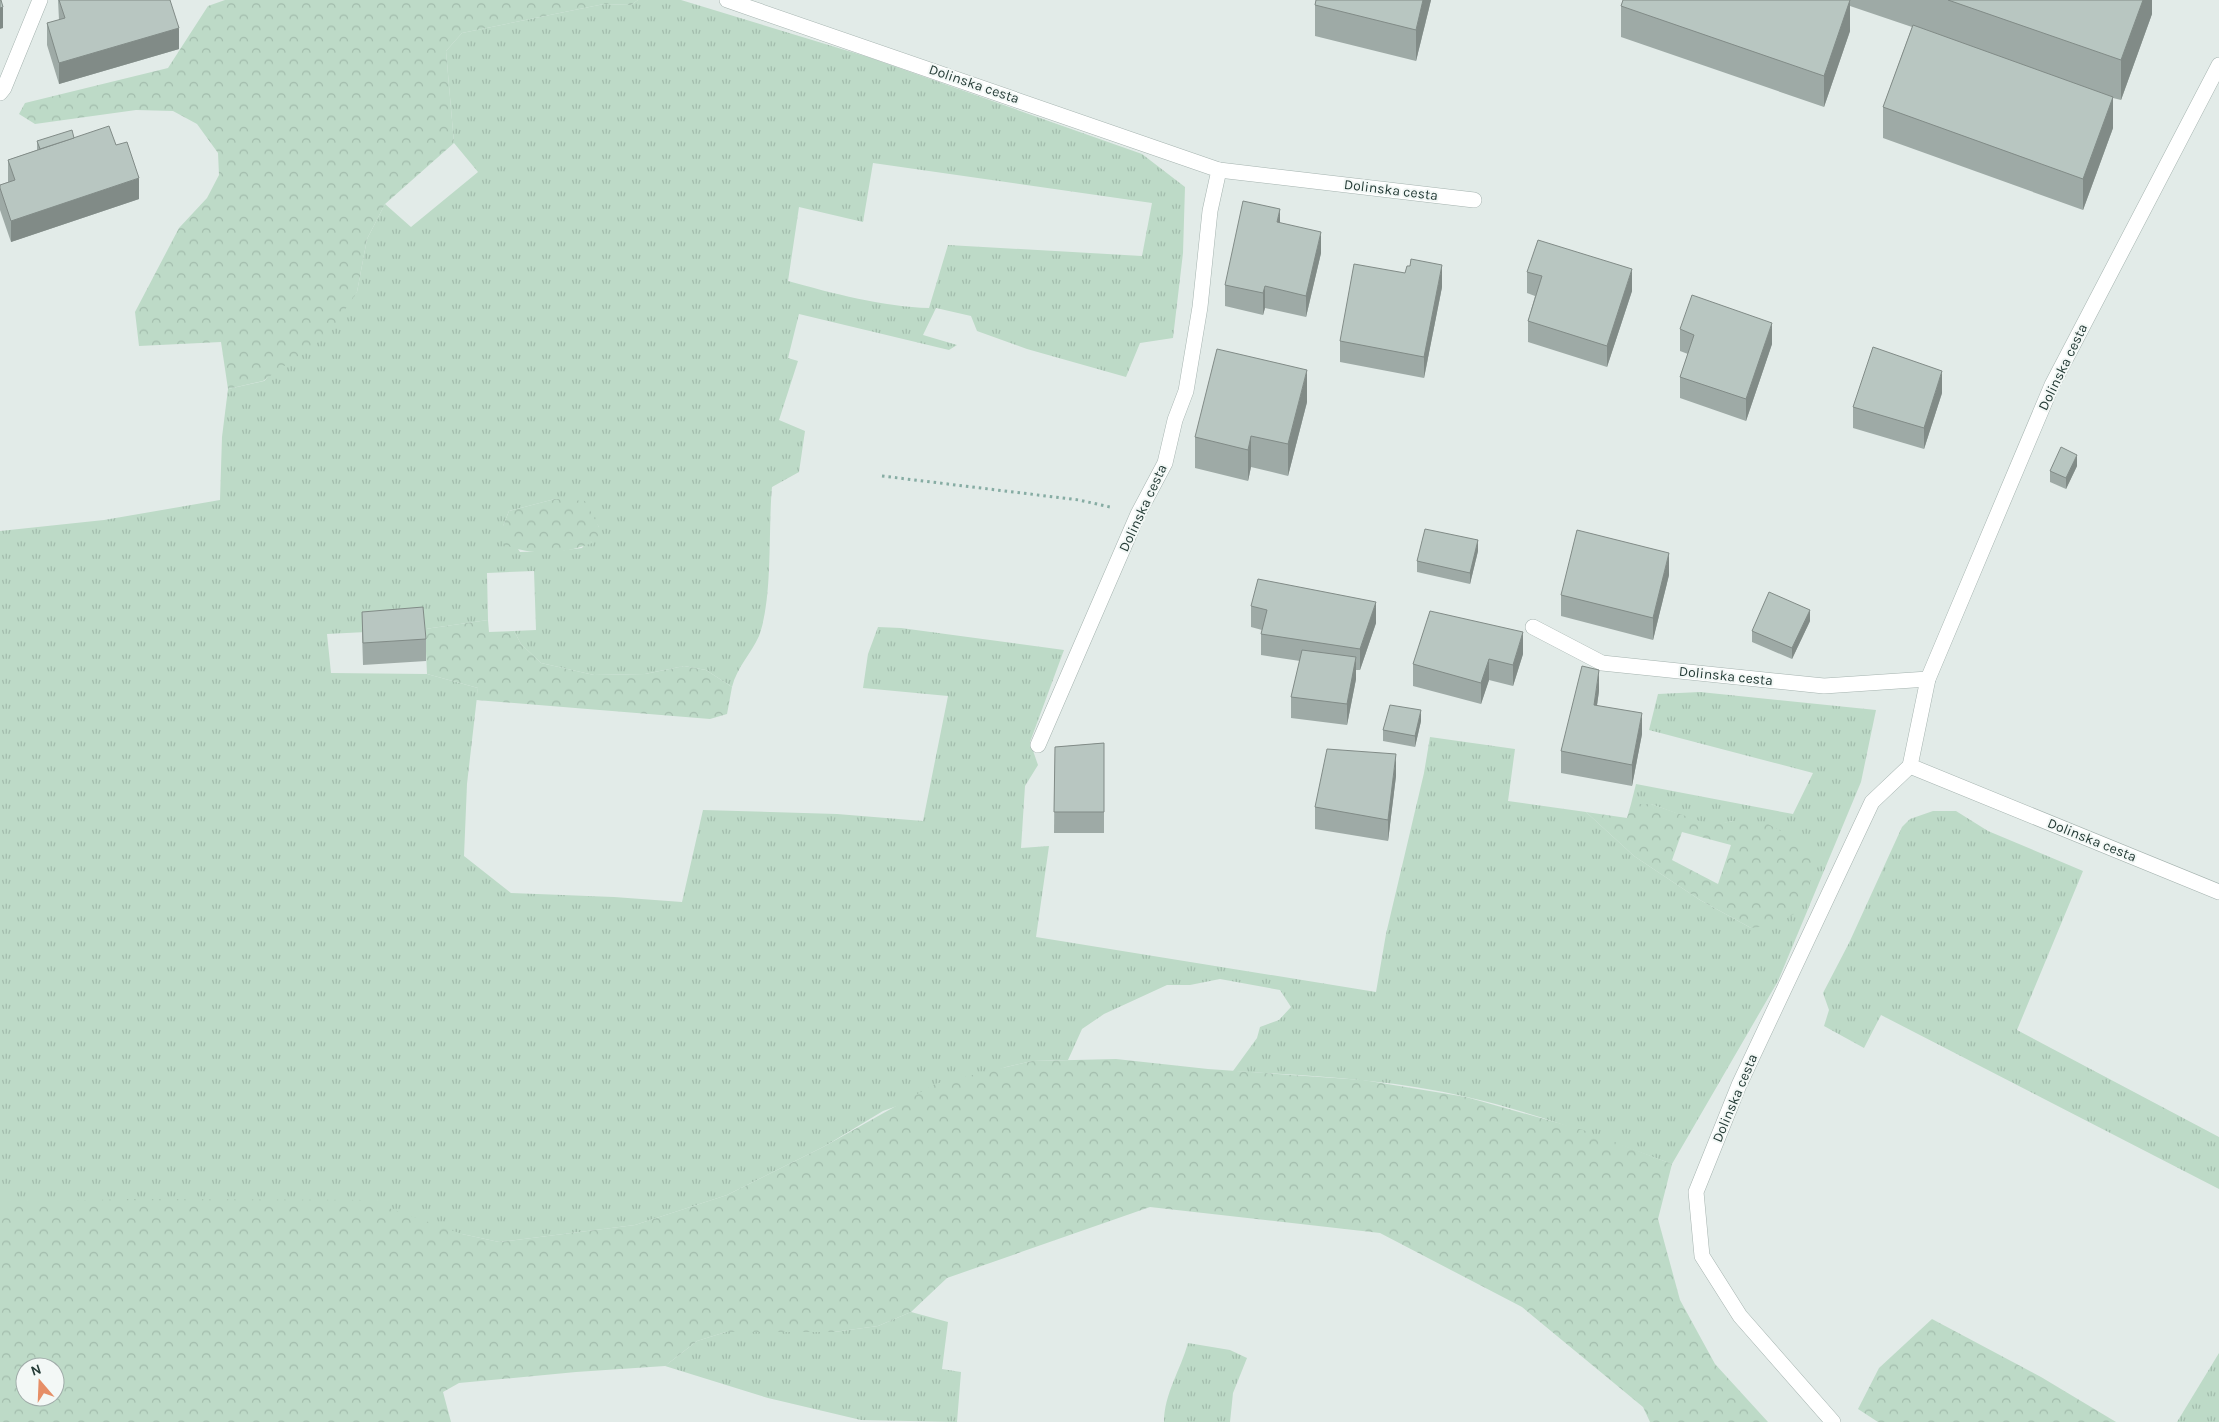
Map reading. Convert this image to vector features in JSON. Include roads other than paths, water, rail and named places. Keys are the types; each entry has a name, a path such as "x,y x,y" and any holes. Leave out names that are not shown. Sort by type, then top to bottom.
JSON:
{"street":[{"path":"0,93 4,88 40,0"},
{"name":"Dolinska cesta","path":"727,0 1051,110 1219,170 1474,200"},
{"name":"Dolinska cesta","path":"1833,1422 1740,1316 1702,1256 1696,1192 1740,1085 1872,802 1910,766 1928,679 2052,385 2219,65"},
{"name":"Dolinska cesta","path":"1038,745 1138,514 1165,463 1175,420 1186,391 1200,307 1210,211 1219,170"},
{"name":"Dolinska cesta","path":"1533,627 1602,662 1824,686 1928,679"},
{"name":"Dolinska cesta","path":"1910,766 2219,892"}]}
